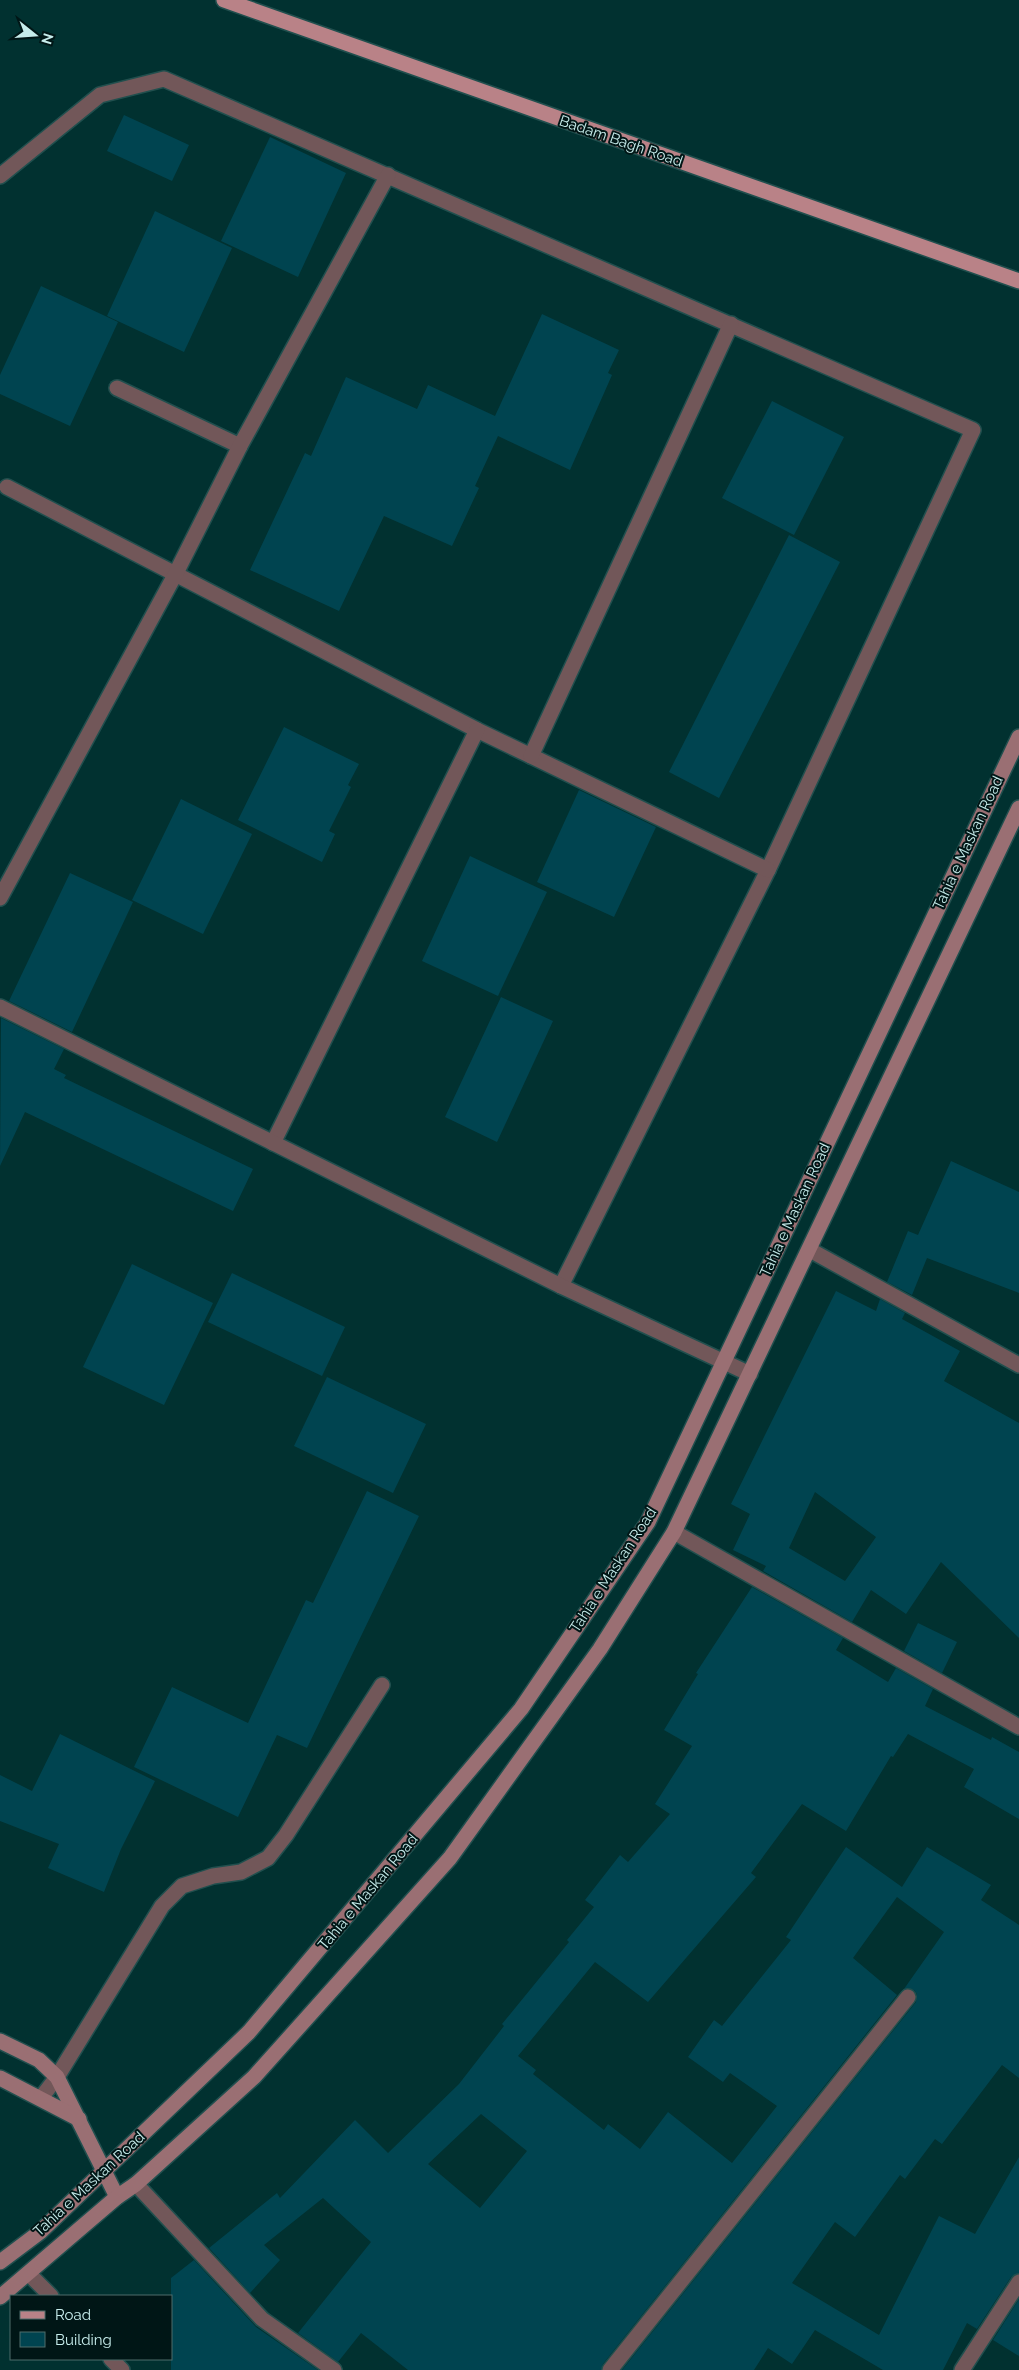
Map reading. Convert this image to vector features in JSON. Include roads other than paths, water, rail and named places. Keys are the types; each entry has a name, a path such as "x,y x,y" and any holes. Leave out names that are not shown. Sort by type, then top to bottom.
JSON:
{"main road":[{"name":"Badam Bagh Road","path":"224,0 1019,281"},
{"name":"Tahia e Maskan Road","path":"0,2262 40,2232 249,2032 521,1709 648,1522 1019,737"},
{"name":"Tahia e Maskan Road","path":"0,2297 29,2274 116,2197 136,2184 254,2077 450,1858 600,1649 674,1532 1019,808"},
{"path":"0,2041 39,2060 57,2077 79,2118 116,2197"},
{"path":"0,2078 79,2118"}],"street":[{"path":"0,176 100,95 164,79 973,430 768,870 561,1286"},
{"path":"0,898 176,573 240,446 388,175"},
{"path":"532,756 731,324"},
{"path":"117,388 240,446"},
{"path":"8,487 477,730 768,870"},
{"path":"273,1143 477,730"},
{"path":"0,1007 561,1286 750,1374"},
{"path":"810,1250 1019,1365"},
{"path":"674,1532 1019,1727"},
{"path":"41,2098 57,2077 162,1906 182,1886 213,1876 241,1872 268,1858 286,1834 382,1685"},
{"path":"610,2370 908,1997"},
{"path":"136,2184 262,2319 334,2370"},
{"path":"29,2274 50,2295"},
{"path":"962,2370 1019,2282"},
{"path":"112,2360 122,2370"}]}
